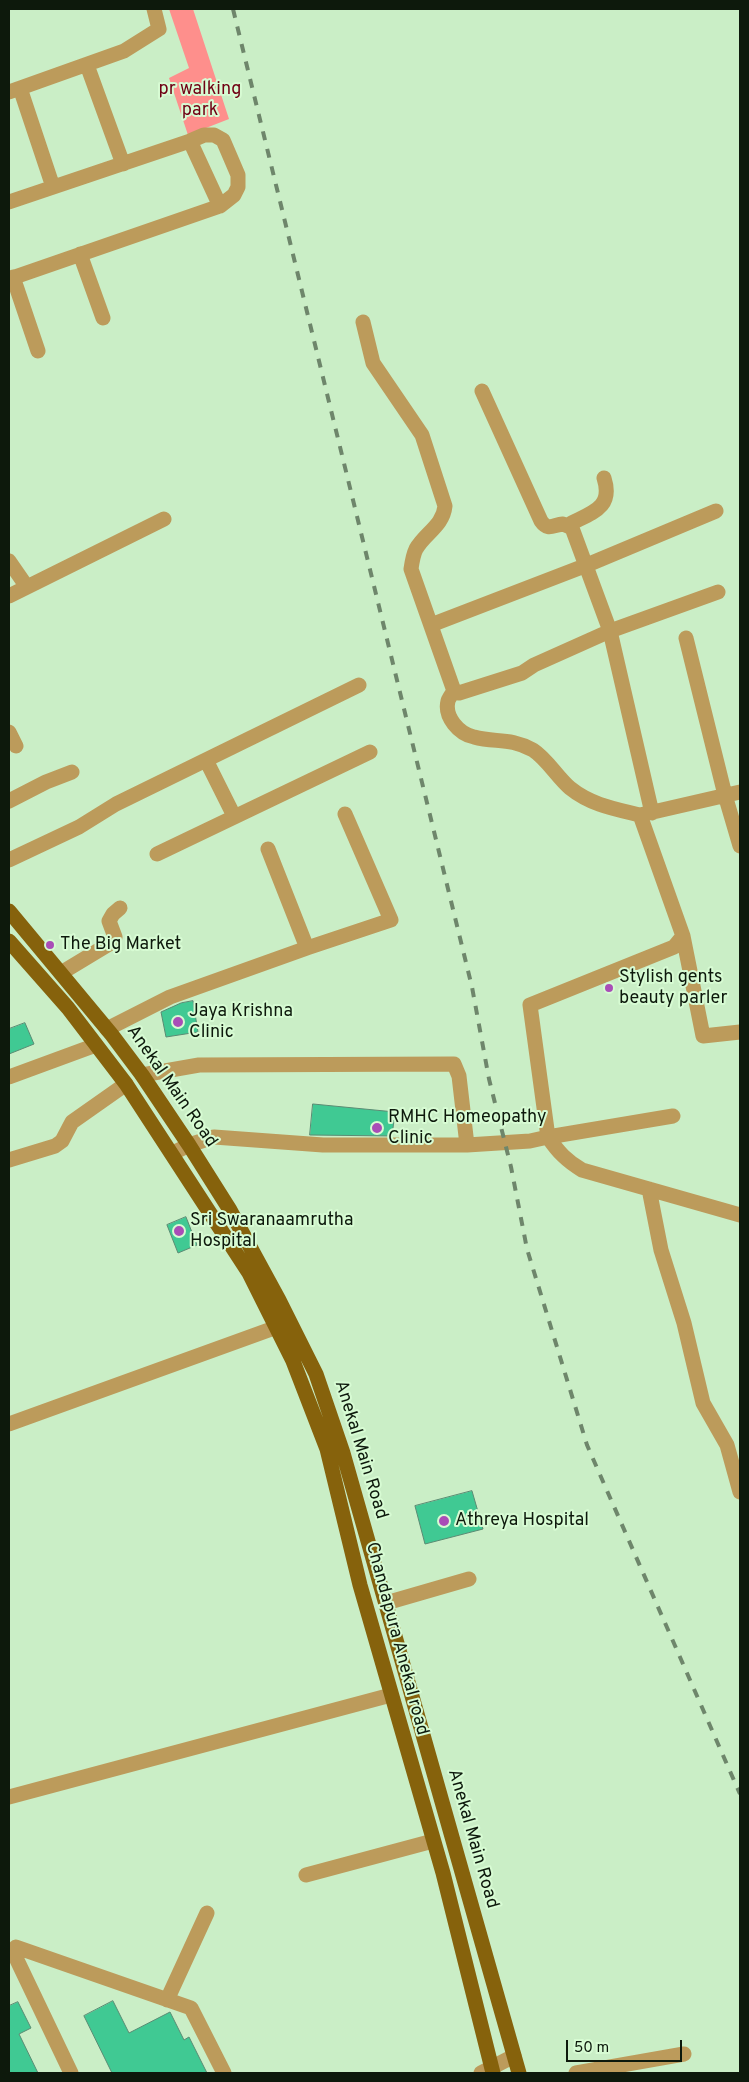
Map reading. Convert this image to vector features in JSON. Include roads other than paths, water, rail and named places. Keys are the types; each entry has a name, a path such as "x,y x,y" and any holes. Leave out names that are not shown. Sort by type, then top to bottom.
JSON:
{"main road":[{"name":"Anekal Main Road","path":"9,911 107,1029 142,1075 190,1145 230,1210 279,1300 316,1374 343,1453 519,2073"},
{"name":"Chandapura Anekal road","path":"10,943 68,1008 126,1084 173,1153 249,1272 277,1327 310,1403 327,1449 360,1585 433,1841 489,2071"}],"street":[{"path":"53,187 14,90 124,51 159,29 154,9"},
{"path":"86,65 123,164"},
{"path":"9,202 204,135 214,135 223,140 238,175 238,187 234,195 220,206 11,278 38,350"},
{"path":"190,141 220,206"},
{"path":"80,254 103,318"},
{"path":"363,322 374,363 422,435 445,506 444,515 439,523 416,549 411,569 454,691"},
{"path":"482,391 541,521 545,526 550,528 555,525 568,525 603,506 607,488 604,478"},
{"path":"431,625 586,565 716,511"},
{"path":"9,596 164,519"},
{"path":"568,525 572,528 610,631 646,814 703,1036 740,1032"},
{"path":"9,561 27,587"},
{"path":"454,691 458,693 522,674 534,665 610,631 718,592"},
{"path":"686,638 725,795 740,846"},
{"path":"9,860 79,827 116,804 359,685"},
{"path":"454,691 448,700 448,716 457,728 473,737 507,740 536,752 570,788 594,804 646,814 740,792"},
{"path":"9,732 16,746"},
{"path":"157,854 370,752"},
{"path":"206,760 234,816"},
{"path":"9,801 46,782 72,772"},
{"path":"107,1029 170,997 391,920 345,814"},
{"path":"268,849 307,948"},
{"path":"62,973 109,944 115,937 109,921 120,908"},
{"path":"678,942 530,1005 548,1137 558,1152 576,1166 649,1189 740,1214"},
{"path":"9,1077 96,1045"},
{"path":"142,1075 199,1065 454,1064 459,1076 467,1145"},
{"path":"9,1160 55,1146 62,1141 72,1122 126,1084"},
{"path":"173,1153 214,1137 323,1145 467,1145 530,1141 673,1116"},
{"path":"649,1189 661,1250 684,1323 703,1403 727,1445 740,1492"},
{"path":"9,1424 277,1327"},
{"path":"386,1603 469,1579"},
{"path":"9,1797 391,1695"},
{"path":"306,1875 433,1841"},
{"path":"166,2000 207,1913"},
{"path":"71,2073 17,1960 16,1947 191,2008 224,2073"},
{"path":"576,2073 684,2054"},
{"path":"489,2071 514,2056"}],"railway":[{"path":"233,9 472,987 489,1079 511,1167 527,1249 587,1445 740,1794"}],"place":[{"name":"The Big Market","path":"50,945"},
{"name":"Stylish gents beauty parler","path":"609,988"},
{"name":"Jaya Krishna Clinic","path":"178,1022"},
{"name":"RMHC Homeopathy Clinic","path":"377,1128"},
{"name":"Sri Swaranaamrutha Hospital","path":"179,1231"},
{"name":"Athreya Hospital","path":"444,1521"}],"park label":[{"name":"pr walking park","path":"200,100"}]}
